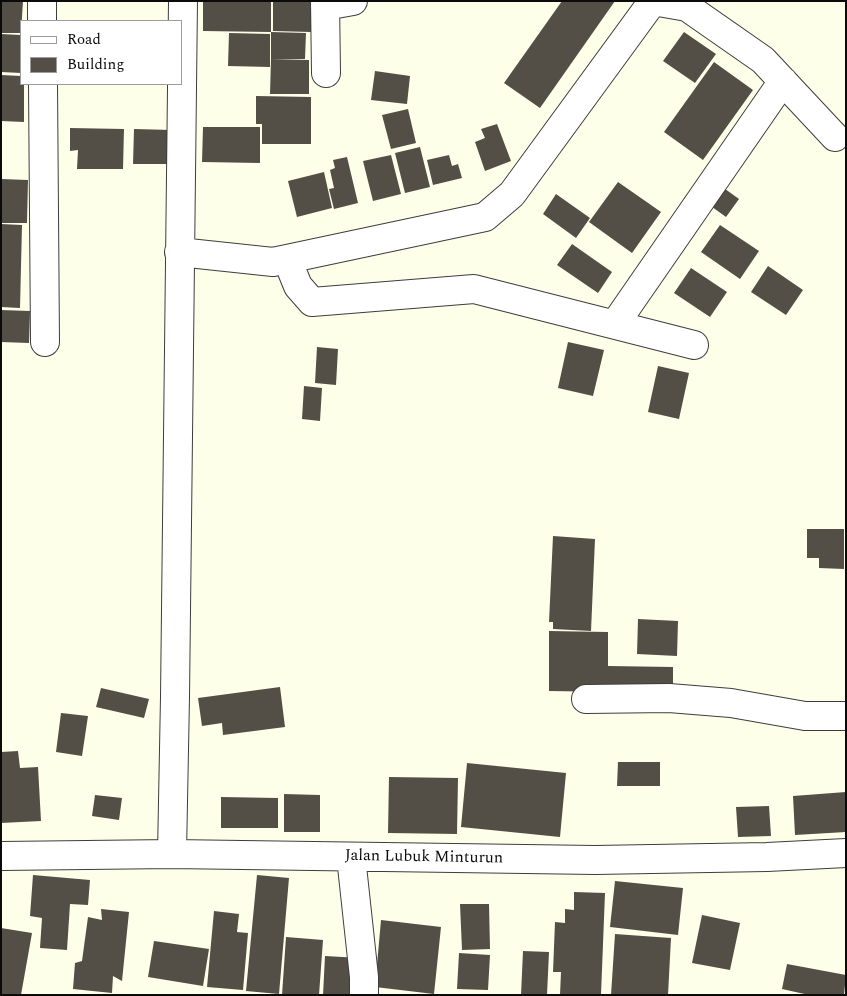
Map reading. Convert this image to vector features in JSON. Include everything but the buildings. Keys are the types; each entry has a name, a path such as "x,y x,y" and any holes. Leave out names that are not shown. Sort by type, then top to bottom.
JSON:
{"street":[{"path":"42,1 42,20"},
{"path":"182,64 183,1"},
{"path":"326,73 325,4 352,1"},
{"path":"179,252 273,262 485,217 512,194 653,1 687,7 763,60 835,137"},
{"path":"615,324 783,81"},
{"path":"43,85 45,342"},
{"path":"172,854 182,85"},
{"path":"287,258 298,286 312,302 474,289 694,344"},
{"path":"586,700 669,698 731,704 805,716 846,716"},
{"name":"Jalan Lubuk Minturun","path":"1,856 172,854 595,860 767,857 846,853"},
{"path":"351,858 364,977 364,995"}]}
